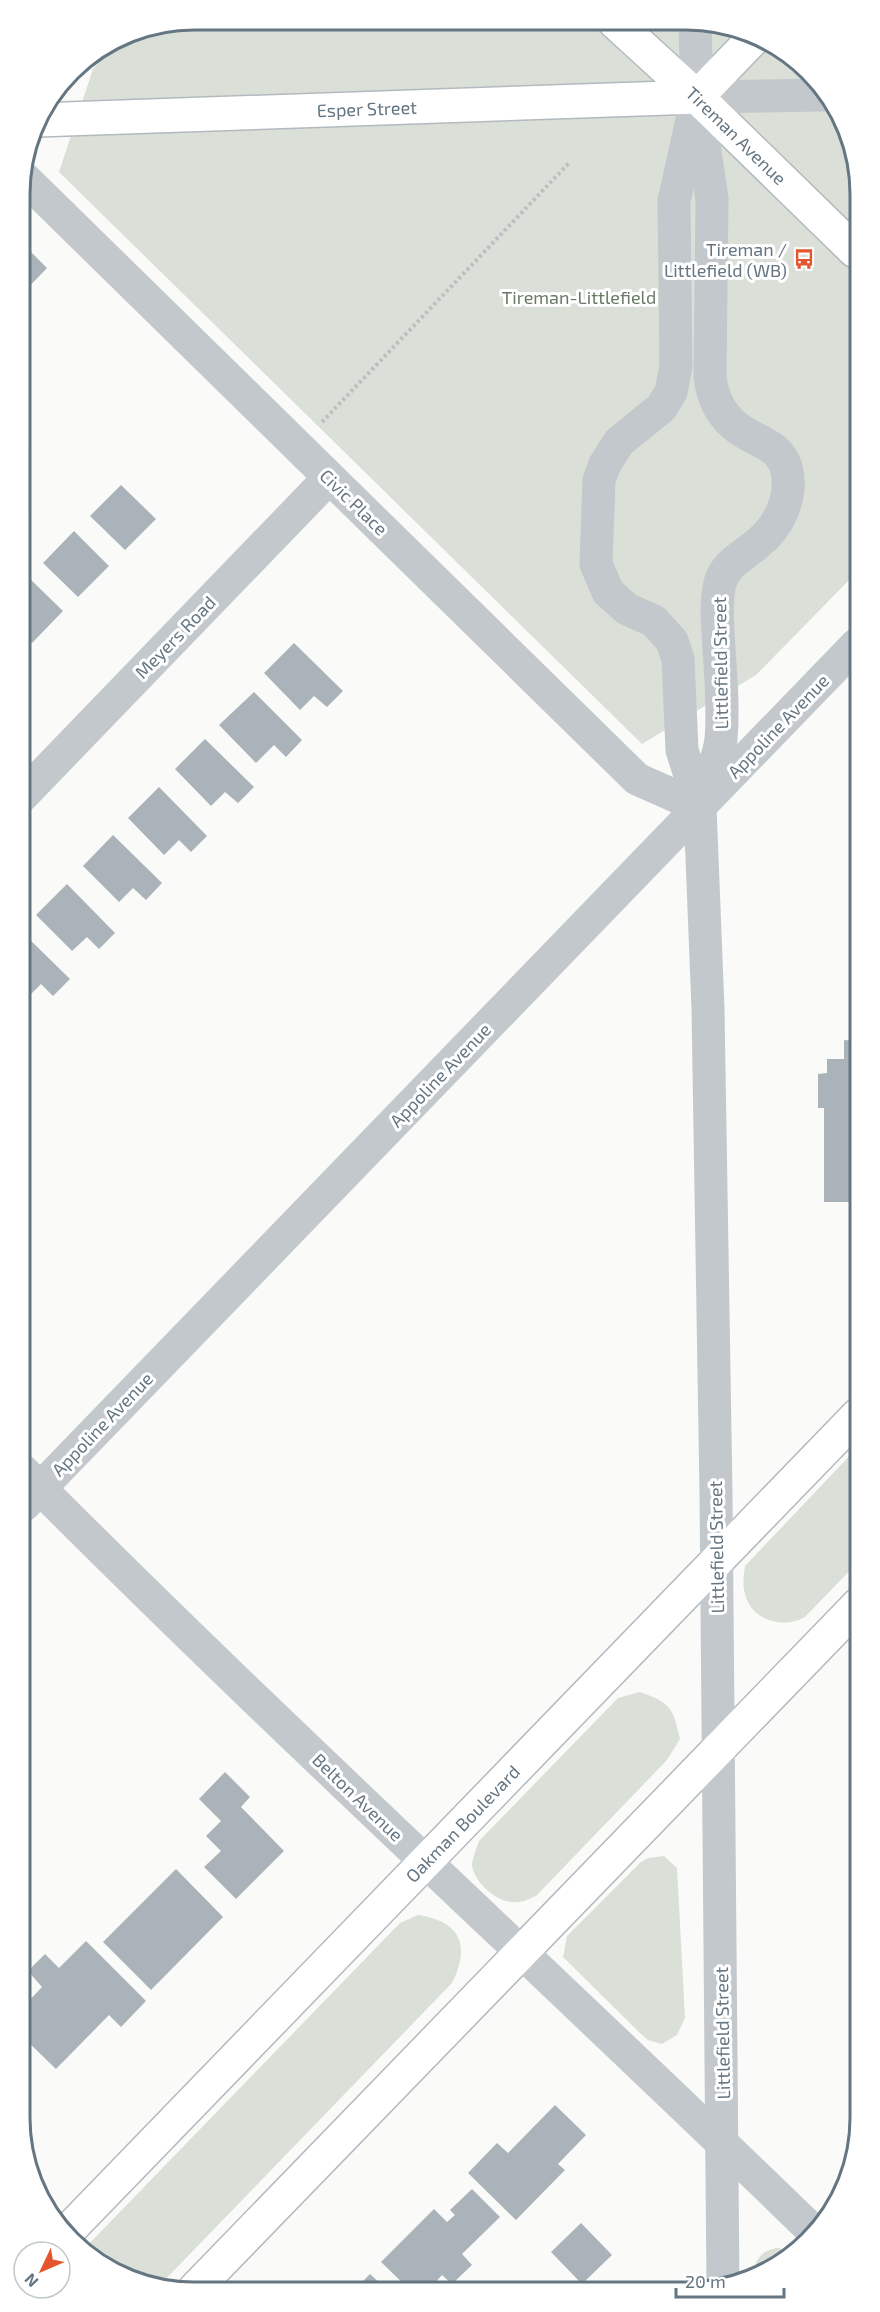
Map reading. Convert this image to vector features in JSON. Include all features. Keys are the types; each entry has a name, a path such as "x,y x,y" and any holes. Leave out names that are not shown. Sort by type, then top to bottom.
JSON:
{"street":[{"name":"Tireman Avenue","path":"624,30 697,97 850,246"},
{"path":"695,30 697,97"},
{"path":"697,97 749,43"},
{"path":"697,97 817,95"},
{"name":"Esper Street","path":"48,120 697,97"},
{"name":"Littlefield Street","path":"697,97 712,199 710,378 712,392 716,404 735,426 770,446 779,454 785,467 788,487 785,503 775,526 759,543 728,566 720,582 717,609 721,740 700,807"},
{"name":"Littlefield Street","path":"697,97 674,201 676,366 671,392 661,408 619,442 604,464 599,480 596,564 608,592 627,609 654,621 672,641 678,659 682,750 700,807 708,1009 717,1562 723,2277"},
{"name":"Civic Place","path":"30,185 637,779 700,807"},
{"name":"Meyers Road","path":"30,788 329,478"},
{"name":"Appoline Avenue","path":"30,1487 700,807 850,651"},
{"name":"Oakman Boulevard","path":"72,2227 850,1423"},
{"name":"Belton Avenue","path":"30,1489 522,1951 808,2227"},
{"path":"202,2282 850,1613"}],"path":[{"path":"315,429 569,163"}],"green space":[{"name":"Tireman-Littlefield","path":"183,30 697,30 739,39 759,47 786,64 816,94 828,112 838,131 849,173 850,579 756,675 642,744 59,172 93,69 105,57 131,42"},
{"path":"850,1455 850,1570 805,1617 787,1623 761,1616 748,1603 743,1583 745,1566"},
{"path":"640,1692 669,1708 675,1720 680,1739 667,1760 536,1896 511,1902 489,1891 477,1879 472,1865 479,1841 618,1698"},
{"path":"664,1856 677,1868 685,2018 677,2035 662,2044 648,2040 641,2034 563,1957 567,1936 641,1862 648,1858"},
{"path":"418,1915 432,1918 452,1929 461,1946 461,1957 452,1983 165,2279 131,2270 89,2244 400,1923"},
{"path":"776,2248 784,2249 755,2267 759,2258"}],"building":[{"path":"30,251 47,268 30,286"},
{"path":"121,485 156,519 125,550 90,516"},
{"path":"74,531 109,566 78,597 43,563"},
{"path":"30,579 63,611 32,643 30,641"},
{"path":"294,643 343,691 327,707 314,696 300,710 264,673"},
{"path":"254,692 302,740 286,757 274,745 256,763 219,725"},
{"path":"205,739 254,787 238,803 225,792 211,806 175,769"},
{"path":"159,787 207,836 191,852 179,840 164,855 128,818"},
{"path":"113,835 162,883 146,900 133,888 119,902 83,866"},
{"path":"67,884 115,933 99,949 87,937 72,951 36,915"},
{"path":"30,940 70,979 53,996 41,984 30,995"},
{"path":"844,1040 850,1040 850,1202 824,1202 824,1108 818,1108 818,1074 827,1073 827,1059 844,1059"},
{"path":"225,1772 250,1797 241,1807 284,1851 236,1899 204,1867 221,1851 206,1836 221,1821 199,1799"},
{"path":"176,1869 223,1917 151,1990 103,1942"},
{"path":"86,1941 146,2001 121,2027 109,2015 56,2069 30,2044 30,2000 42,1987 30,1973 30,1969 45,1954 59,1968"},
{"path":"555,2105 586,2135 558,2164 565,2170 516,2220 468,2173 497,2143 508,2153"},
{"path":"472,2189 500,2217 462,2254 472,2265 454,2282 450,2282 442,2275 436,2282 402,2282 381,2262 434,2209 447,2222 455,2215 450,2210"},
{"path":"581,2223 612,2255 584,2282 580,2282 551,2252"},
{"path":"370,2274 379,2282 362,2282"}],"place":[{"name":"Tireman / Littlefield (WB)","path":"804,259"}]}
